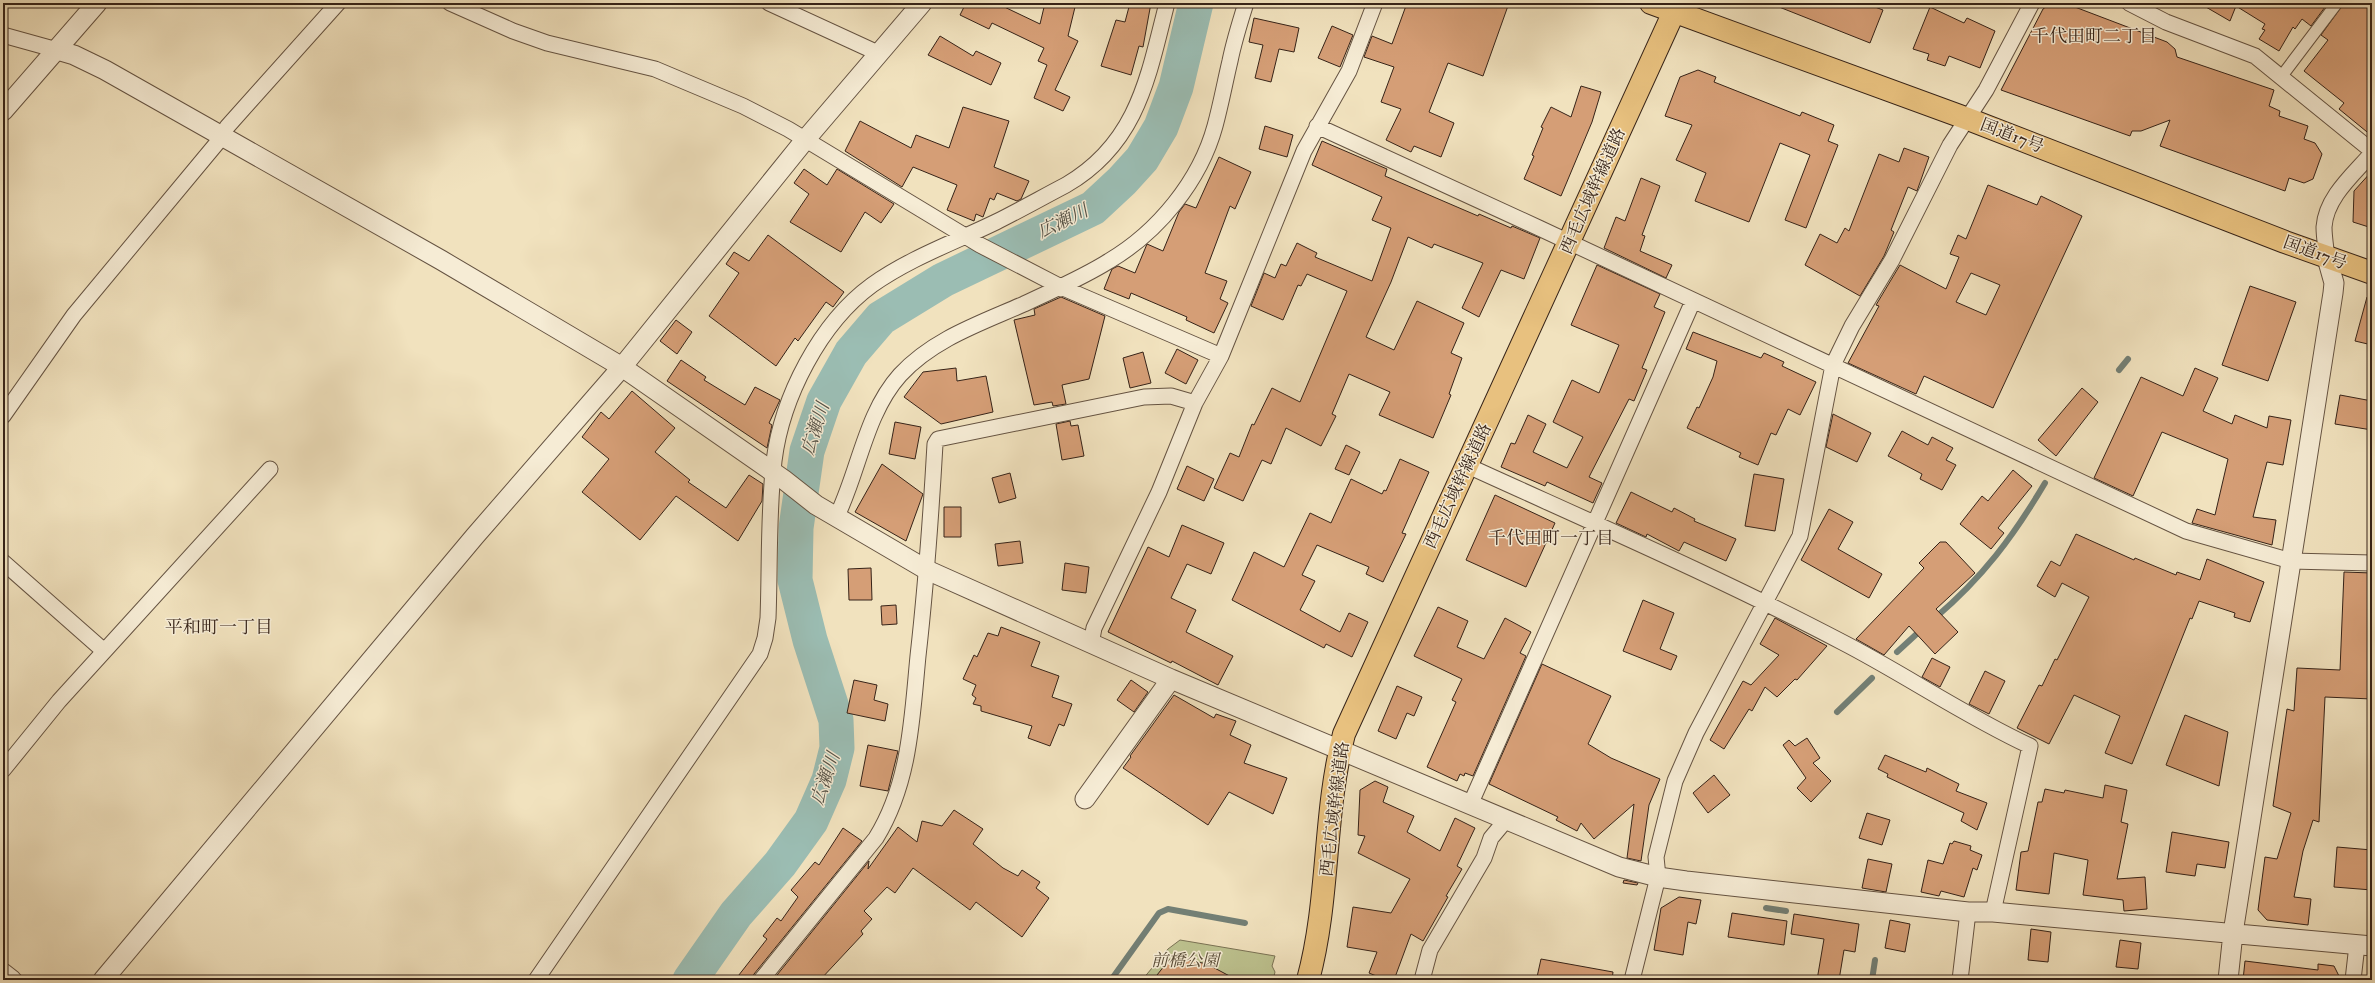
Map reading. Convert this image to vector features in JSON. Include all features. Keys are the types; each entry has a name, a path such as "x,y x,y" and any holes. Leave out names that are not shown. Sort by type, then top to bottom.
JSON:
{"main road":[{"name":"国道17号","path":"1651,3 1676,7 2327,258 2372,273"},
{"name":"西毛広域幹線道路","path":"1308,980 1324,896 1340,750 1353,713 1468,466 1676,7"}],"street":[{"path":"3,111 97,3"},
{"path":"3,416 74,315 222,137 227,127 338,3"},
{"path":"450,3 513,31 547,42 655,69 743,106 805,140 980,246 1061,286 1221,356"},
{"path":"769,3 880,54"},
{"path":"103,980 475,536 622,367 805,140 922,3"},
{"path":"536,980 637,830 760,654 765,638 768,618 783,426 793,394 820,340 834,321 872,286 900,268 964,235 996,222 1077,178 1110,147 1133,117 1142,96 1167,3"},
{"path":"836,518 846,498 880,403 899,376 920,356 951,337 1061,286 1109,261 1138,241 1170,208 1189,182 1204,156 1215,126 1230,58 1246,3"},
{"path":"1091,644 1094,628 1159,492 1195,403 1221,356 1304,151 1349,72 1375,3"},
{"path":"1632,980 1658,877 1656,857 1675,781 1696,733 1800,536 1833,365 1852,326 1892,260 1950,145 1986,90 2032,3"},
{"path":"2129,3 2166,22 2255,56 2372,152 2343,185 2333,201 2324,227 2327,258 2334,284 2333,293 2233,933 2228,980"},
{"path":"2281,77 2337,3"},
{"path":"3,35 74,55 105,70 441,260 622,367 778,476 816,505 927,570 1171,679 1619,866 1658,877 1968,912 1993,912 2364,946 2353,980"},
{"path":"1317,126 1570,242 2186,531 2291,561 2372,563"},
{"path":"1470,805 1593,523 1693,301"},
{"path":"761,980 876,838 887,820 894,801 908,751 927,570 935,444 938,439 1144,397 1171,396 1195,403"},
{"path":"1468,466 1764,603 1843,642 1999,732 2030,746 1993,912"},
{"path":"3,770 59,701 270,469"},
{"path":"3,562 104,651"},
{"path":"1084,799 1171,679"},
{"path":"1422,980 1430,950 1484,858 1491,838 1506,820"},
{"path":"1960,980 1968,912"},
{"path":"3,973 12,980"}],"green space":[{"name":"前橋公園","path":"1180,940 1275,956 1272,966 1275,972 1273,980 1142,980 1168,949"}],"building":[{"path":"966,3 996,3 1040,24 1045,3 1076,3 1068,36 1078,41 1055,90 1070,97 1063,111 1034,98 1047,65 1038,61 1044,48 992,23 989,29 960,15"},
{"path":"1130,3 1151,3 1143,47 1139,46 1131,75 1101,66 1116,20 1125,22"},
{"path":"1407,3 1509,3 1483,76 1448,63 1429,112 1454,123 1441,157 1414,146 1411,152 1386,140 1401,109 1381,102 1394,67 1364,57 1372,36 1392,44"},
{"path":"1769,3 1876,3 1875,7 1883,10 1870,43"},
{"path":"2199,3 2328,3 2311,26 2302,19 2295,29 2293,27 2279,51 2259,39 2265,30 2262,29 2265,24 2236,6 2230,21"},
{"path":"2344,3 2372,3 2372,136 2339,109 2344,103 2304,71 2328,40 2321,35"},
{"path":"2067,4 2167,42 2175,49 2177,57 2274,90 2269,106 2280,111 2279,116 2308,126 2304,139 2315,143 2322,154 2313,179 2304,183 2289,178 2285,191 2160,146 2170,120 2141,131 2132,131 2130,136 2001,90 2043,9 2047,6"},
{"path":"1930,7 1964,23 1967,18 1995,31 1980,68 1949,56 1945,66 1927,60 1929,54 1913,49"},
{"path":"1254,18 1299,28 1294,52 1279,49 1271,82 1255,78 1263,45 1249,42"},
{"path":"1332,26 1353,35 1340,67 1318,58"},
{"path":"940,36 973,56 976,51 1001,63 991,85 928,55"},
{"path":"1698,70 1716,77 1714,82 1800,116 1802,112 1834,125 1828,141 1838,145 1806,228 1785,220 1810,155 1780,143 1749,222 1695,201 1706,173 1676,160 1692,125 1665,116 1680,77"},
{"path":"1581,86 1601,92 1592,122 1561,196 1524,179 1534,156 1532,155 1543,128 1541,127 1551,107 1571,117"},
{"path":"963,107 1009,121 994,167 1029,181 1021,199 1017,201 997,193 994,200 990,198 983,217 976,214 974,221 947,210 957,185 913,167 902,187 845,151 860,121 911,148 916,135 949,148"},
{"path":"1265,126 1293,135 1287,157 1259,149"},
{"path":"1322,141 1387,169 1385,176 1478,216 1479,214 1511,228 1512,226 1540,238 1524,279 1501,270 1479,317 1462,308 1483,263 1434,244 1432,248 1408,237 1391,282 1366,337 1394,350 1417,301 1464,323 1451,353 1462,358 1449,394 1451,395 1433,438 1379,415 1390,392 1349,374 1332,414 1336,416 1321,446 1286,428 1271,464 1262,460 1243,501 1214,488 1230,453 1239,457 1252,424 1254,425 1272,388 1300,402 1347,291 1307,274 1301,286 1298,285 1283,320 1251,306 1264,273 1275,278 1281,264 1286,266 1297,243 1317,253 1315,257 1372,281 1391,228 1372,220 1382,197 1312,165"},
{"path":"1904,148 1929,157 1917,191 1908,187 1891,230 1894,232 1884,256 1860,296 1805,265 1820,234 1837,243 1845,228 1849,231 1879,154 1899,162"},
{"path":"1219,157 1251,172 1235,209 1230,206 1205,273 1227,281 1220,299 1228,303 1214,333 1186,320 1187,317 1131,293 1129,299 1104,289 1112,269 1118,266 1135,273 1147,244 1163,251 1179,212 1185,204 1196,208"},
{"path":"804,169 827,185 837,169 894,204 881,223 865,212 841,252 790,222 809,194 794,183"},
{"path":"2372,171 2372,228 2353,222 2354,191"},
{"path":"1641,178 1660,186 1642,235 1645,236 1640,251 1672,265 1666,278 1604,248 1616,217 1625,221"},
{"path":"1988,185 2037,205 2041,196 2082,216 1993,408 1924,376 1916,394 1848,363 1879,306 1876,305 1900,265 1946,289 1959,257 1950,254 1958,235 1966,239","holes":["1971,273 2000,285 1986,315 1956,302"]},
{"path":"768,235 844,292 833,307 826,302 798,341 795,338 776,366 709,316 739,273 726,264 734,252 749,261"},
{"path":"1597,265 1660,294 1654,307 1665,312 1642,368 1647,370 1634,401 1629,399 1589,477 1602,483 1593,503 1547,482 1545,486 1501,467 1511,443 1515,444 1528,415 1546,424 1533,452 1567,468 1583,437 1553,422 1572,380 1599,393 1619,345 1571,325"},
{"path":"2250,286 2296,302 2268,381 2222,365"},
{"path":"1061,297 1105,316 1089,379 1062,385 1066,404 1053,406 1052,402 1034,405 1014,320 1035,315 1034,309"},
{"path":"2367,297 2372,297 2372,345 2355,341"},
{"path":"676,320 692,332 677,354 660,341"},
{"path":"1693,332 1761,358 1764,353 1784,362 1782,366 1816,382 1800,415 1788,409 1776,435 1771,433 1758,465 1739,457 1741,453 1687,428 1697,407 1699,408 1713,377 1717,361 1686,349"},
{"path":"1177,349 1198,360 1186,384 1165,373"},
{"path":"1143,352 1151,383 1130,388 1123,358"},
{"path":"681,360 706,377 704,380 745,405 755,387 780,400 769,423 772,425 767,448 667,381"},
{"path":"956,368 957,381 986,376 993,412 941,424 904,397 923,372"},
{"path":"2195,368 2218,378 2203,411 2232,424 2235,415 2267,428 2269,416 2291,420 2283,465 2267,462 2253,517 2276,520 2272,545 2192,523 2197,509 2215,515 2228,459 2162,432 2133,496 2094,478 2141,377 2183,396"},
{"path":"2082,388 2098,402 2056,456 2038,440"},
{"path":"632,391 675,428 655,452 690,480 688,482 726,508 749,475 763,484 762,501 738,541 676,496 640,540 582,492 609,459 582,437 601,412 609,419"},
{"path":"2340,395 2372,401 2372,430 2335,424"},
{"path":"1833,414 1871,433 1857,462 1826,447"},
{"path":"1070,421 1071,426 1078,425 1084,456 1062,460 1056,424"},
{"path":"895,422 921,427 915,459 889,454"},
{"path":"1902,431 1928,445 1932,437 1953,448 1946,460 1956,465 1942,490 1920,479 1922,474 1888,456"},
{"path":"1346,445 1360,452 1349,475 1335,469"},
{"path":"1400,459 1429,472 1402,533 1406,534 1383,582 1366,574 1369,567 1317,545 1302,575 1315,581 1300,610 1340,632 1349,613 1368,622 1352,657 1326,644 1324,648 1232,600 1254,552 1284,567 1310,513 1331,523 1351,479 1382,494 1384,490 1386,491"},
{"path":"882,464 923,494 906,541 855,512"},
{"path":"1187,466 1214,479 1204,501 1177,489"},
{"path":"2013,470 2032,486 1998,528 2004,533 1991,549 1960,524 1982,496 1988,501"},
{"path":"1010,473 1016,498 999,503 992,478"},
{"path":"1754,474 1784,479 1775,531 1745,526"},
{"path":"1631,492 1672,512 1674,508 1695,519 1694,521 1736,539 1726,561 1684,542 1679,551 1647,534 1646,537 1616,523"},
{"path":"1495,495 1555,523 1526,587 1466,560"},
{"path":"944,507 961,507 961,537 944,537"},
{"path":"1829,509 1853,522 1838,549 1882,574 1869,598 1801,560"},
{"path":"1182,525 1224,543 1211,574 1187,564 1171,598 1196,610 1186,632 1233,656 1218,685 1172,661 1171,663 1108,632 1148,547 1169,557"},
{"path":"2076,534 2134,560 2135,558 2176,575 2177,572 2200,580 2207,559 2264,582 2250,622 2234,617 2235,613 2199,601 2192,619 2190,618 2132,764 2105,753 2120,716 2074,695 2049,744 2017,728 2039,685 2042,686 2055,659 2057,660 2089,597 2062,583 2055,597 2037,586 2051,561 2060,566"},
{"path":"1020,541 1023,563 998,566 995,544"},
{"path":"1940,542 1946,542 1975,573 1936,609 1958,632 1935,654 1909,626 1884,655 1856,639 1924,568 1919,563"},
{"path":"1065,563 1089,567 1086,593 1062,590"},
{"path":"871,568 872,600 849,600 848,569"},
{"path":"2344,572 2372,573 2372,699 2325,697 2319,822 2313,820 2303,851 2294,897 2311,899 2308,925 2267,920 2258,910 2265,857 2277,859 2291,813 2273,806 2287,709 2294,711 2297,668 2340,670"},
{"path":"1643,600 1674,613 1660,649 1677,656 1671,670 1623,651"},
{"path":"896,605 897,624 882,625 881,606"},
{"path":"1438,607 1468,621 1457,647 1484,659 1505,618 1531,632 1520,653 1526,656 1473,776 1465,773 1464,776 1460,774 1457,781 1427,767 1456,702 1452,700 1462,679 1414,656"},
{"path":"1775,618 1827,646 1797,680 1795,679 1777,697 1765,687 1752,711 1749,709 1724,749 1710,740 1743,681 1751,685 1779,655 1760,644"},
{"path":"1001,627 1040,642 1031,666 1059,676 1052,697 1072,704 1064,726 1059,724 1050,746 1028,738 1032,726 981,711 981,706 973,704 976,698 972,695 976,685 963,679 974,655 977,657 988,633 998,636"},
{"path":"1932,658 1950,667 1940,687 1922,677"},
{"path":"1542,664 1611,696 1588,744 1611,758 1660,779 1649,805 1641,861 1627,858 1634,804 1594,839 1581,823 1577,831 1556,820 1558,817 1489,784"},
{"path":"1985,671 2005,681 1989,714 1969,704"},
{"path":"854,680 877,685 874,700 888,704 885,721 847,713"},
{"path":"1131,680 1148,692 1134,712 1117,700"},
{"path":"1397,686 1422,697 1414,716 1407,713 1396,739 1378,731"},
{"path":"1174,695 1214,718 1216,714 1236,721 1230,735 1251,745 1244,763 1287,778 1273,814 1229,792 1208,825 1123,768"},
{"path":"2185,715 2228,732 2219,786 2166,765"},
{"path":"1807,738 1820,758 1813,763 1831,781 1811,802 1797,788 1806,778 1783,745 1789,740 1795,746"},
{"path":"868,745 898,751 888,791 860,786"},
{"path":"1885,755 1926,772 1927,768 1959,784 1956,791 1987,803 1977,830 1961,821 1964,813 1887,777 1888,774 1878,769"},
{"path":"1714,775 1730,795 1708,813 1693,793"},
{"path":"1375,781 1388,787 1383,802 1414,816 1407,832 1440,851 1455,818 1475,828 1457,866 1462,869 1446,896 1448,897 1423,941 1411,934 1394,980 1386,980 1369,973 1377,952 1347,947 1353,907 1391,913 1410,879 1358,853 1365,836 1358,835 1360,790"},
{"path":"2105,785 2127,790 2121,822 2128,824 2117,879 2145,877 2147,909 2124,911 2123,900 2083,895 2088,860 2054,853 2049,894 2016,890 2021,852 2028,851 2038,802 2042,802 2045,789 2064,793 2065,790 2103,798"},
{"path":"954,810 983,829 973,844 1003,868 1018,876 1022,870 1040,882 1036,888 1049,898 1022,937 976,902 970,910 913,868 895,893 887,887 864,911 872,919 861,931 863,934 820,980 773,980 869,861 868,869 898,827 917,842 922,821 942,826"},
{"path":"1867,813 1890,820 1882,845 1859,838"},
{"path":"843,828 862,841 754,974 752,980 735,980 767,939 763,936 777,918 781,921 798,897 791,890 815,862 819,865"},
{"path":"2172,832 2229,842 2225,868 2197,864 2195,876 2166,872"},
{"path":"1954,841 1971,846 1970,850 1982,855 1977,870 1973,868 1964,897 1941,891 1939,896 1921,892 1928,860 1943,864 1950,843 1952,844"},
{"path":"2337,847 2372,850 2372,890 2334,887"},
{"path":"1868,859 1892,864 1886,892 1862,888"},
{"path":"1624,880 1638,883 1637,885 1623,883"},
{"path":"1679,897 1701,900 1696,924 1688,922 1683,955 1654,950 1661,908"},
{"path":"1732,913 1787,921 1784,945 1728,937"},
{"path":"1794,914 1859,924 1855,952 1844,950 1839,980 1817,980 1824,939 1791,934"},
{"path":"1890,920 1910,924 1905,952 1885,948"},
{"path":"2031,929 2051,932 2048,962 2028,960"},
{"path":"2120,940 2141,943 2138,969 2116,967"},
{"path":"1541,959 1613,972 1612,980 1553,980 1537,977"},
{"path":"1169,960 1188,960 1207,964 1237,980 1153,980"},
{"path":"2245,961 2318,970 2318,964 2334,966 2341,980 2243,980"}],"waterway":[{"name":"広瀬川","path":"690,980 736,914 780,864 811,821 829,780 837,748 836,720 810,640 795,580 796,528 807,451 824,401 851,353 881,318 943,280 1093,208 1122,181 1142,159 1161,127 1176,87 1196,3"},
{"path":"2119,370 2128,359"},
{"path":"1935,618 1968,587 1996,555 2009,539 2045,483"},
{"path":"1897,652 1922,629"},
{"path":"1837,712 1872,678"},
{"path":"1766,908 1786,911"},
{"path":"1111,980 1159,913 1168,909 1245,923"},
{"path":"1872,980 1875,960"}],"district":[{"name":"千代田町二丁目","path":"2094,37"},
{"name":"千代田町一丁目","path":"1551,539"},
{"name":"平和町一丁目","path":"219,628"}]}
